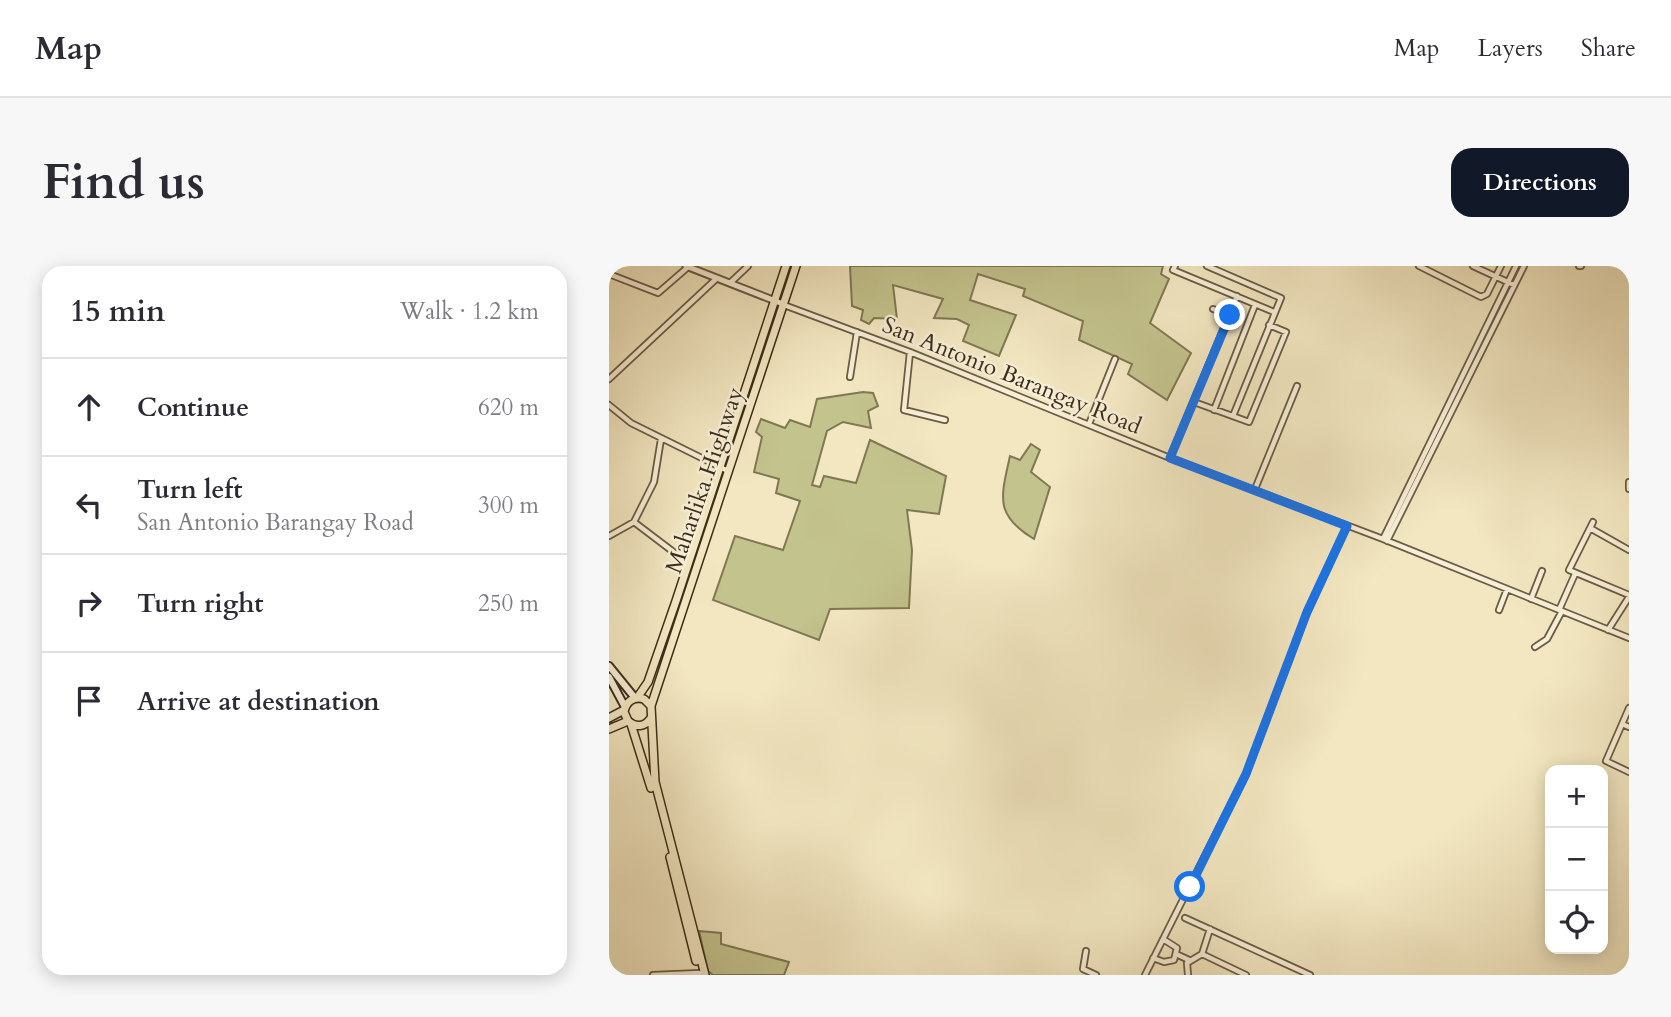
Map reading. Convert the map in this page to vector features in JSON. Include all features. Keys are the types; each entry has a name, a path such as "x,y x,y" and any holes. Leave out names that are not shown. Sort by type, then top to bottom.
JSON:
{"highway":[{"name":"Maharlika Highway","path":"779,303 786,266"},
{"name":"Maharlika Highway","path":"651,706 779,303 796,266"},
{"name":"Maharlika Highway","path":"636,698 648,682 724,470"},
{"path":"609,718 636,698 645,700 651,706 655,782 702,973"},
{"path":"625,708 644,758 702,973"},
{"path":"609,729 630,722 642,725 651,717"}],"main road":[{"path":"609,666 636,698"},
{"path":"609,677 625,708"}],"street":[{"path":"730,284 748,266"},
{"path":"1175,266 1173,270 1274,312"},
{"path":"1207,266 1281,298 1233,416"},
{"path":"1419,266 1481,297 1487,294 1501,266"},
{"path":"1385,540 1516,266"},
{"path":"1385,540 1524,266"},
{"path":"609,281 610,274 658,293 687,267 779,303"},
{"path":"1476,267 1514,285"},
{"path":"609,379 716,279"},
{"path":"1170,458 1237,296"},
{"name":"San Antonio Barangay Road","path":"779,303 911,352 1170,458 1385,540 1629,638"},
{"path":"1214,410 1255,305"},
{"path":"1213,309 1230,315"},
{"path":"1194,402 1249,422 1286,332 1269,325"},
{"path":"850,377 857,332"},
{"path":"911,352 904,410 945,420"},
{"path":"1089,424 1115,359"},
{"path":"1254,489 1297,386"},
{"path":"609,405 618,415 724,470"},
{"path":"609,536 634,522 654,482 661,439"},
{"path":"1629,482 1629,489"},
{"path":"634,522 689,564"},
{"path":"1608,630 1629,596 1569,570 1591,525 1629,550"},
{"path":"1145,975 1246,774 1307,612 1347,526"},
{"path":"1531,599 1542,571"},
{"path":"1535,647 1547,639 1575,573"},
{"path":"1499,610 1507,589"},
{"path":"1629,708 1606,761 1629,772"},
{"path":"1622,724 1629,727"},
{"path":"1185,918 1310,975"},
{"path":"1187,963 1202,954 1210,929"},
{"path":"1163,939 1173,944 1175,957"},
{"path":"1086,951 1083,969 1096,975"},
{"path":"1202,954 1245,975"},
{"path":"1153,958 1164,962 1175,957"},
{"path":"1175,957 1187,963"},
{"path":"1187,963 1188,975"},
{"path":"1082,975 1083,972 1089,975"},
{"path":"653,975 702,973"}],"green space":[{"path":"850,266 1163,266 1161,274 1169,279 1150,323 1191,353 1167,400 1128,374 1132,364 1079,340 1083,321 1023,296 1025,289 978,274 970,300 1016,315 999,356 963,341 969,325 957,319 934,318 943,299 893,285 897,319 874,318 869,324 861,320 863,310 852,306"},
{"path":"873,393 878,406 868,411 871,428 843,422 827,431 812,485 820,487 824,476 856,483 870,440 946,476 939,514 907,510 912,550 909,608 830,609 819,640 713,600 735,536 783,550 800,501 776,493 779,479 754,472 762,437 756,432 761,419 785,428 790,420 810,427 817,399"},
{"path":"1031,444 1040,450 1031,472 1050,487 1034,539 1012,522 1006,513 1003,494 1010,456 1020,460"},
{"path":"699,931 721,933 721,944 789,962 784,975 713,975 708,971"}],"route":[{"path":"1190,887 1246,774 1307,612 1347,526 1170,458 1230,315"}]}
